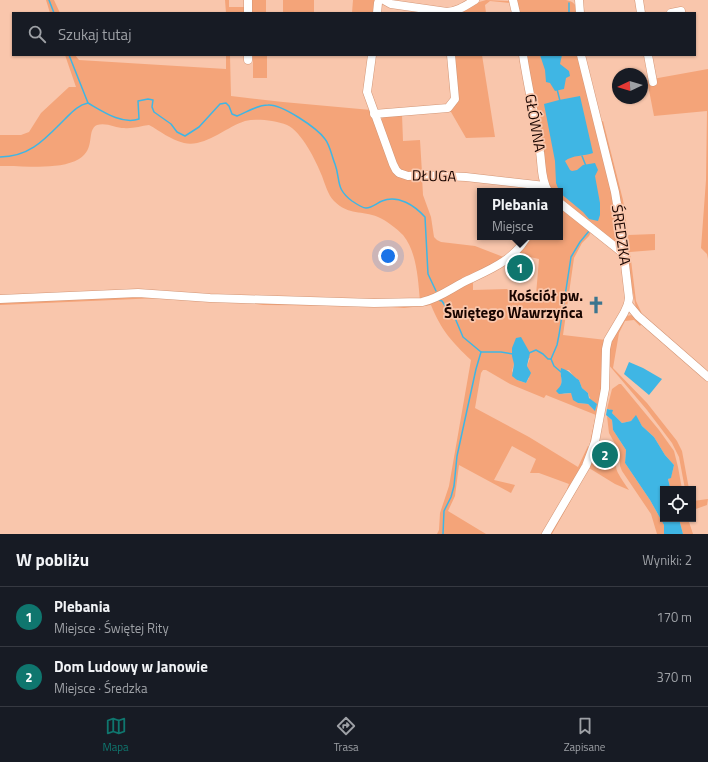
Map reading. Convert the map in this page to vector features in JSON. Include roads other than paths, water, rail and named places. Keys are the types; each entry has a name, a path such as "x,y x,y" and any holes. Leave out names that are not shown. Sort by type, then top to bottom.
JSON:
{"street":[{"path":"248,0 248,12"},
{"path":"377,12 379,0"},
{"path":"384,0 391,4 446,12 460,10 475,0"},
{"path":"513,0 516,12"},
{"path":"579,0 580,12"},
{"path":"639,0 641,12"},
{"path":"676,12 681,11"},
{"name":"DŁUGA","path":"372,56 368,92 374,114 396,170 403,175 458,176 547,188"},
{"path":"374,114 448,108 455,99 451,56"},
{"name":"GŁÓWNA","path":"523,56 547,188"},
{"name":"ŚREDZKA","path":"581,56 615,192 624,254 628,304"},
{"path":"648,56 653,82"},
{"path":"563,205 624,254"},
{"path":"0,299 138,293 218,298 415,303 430,301 487,272 516,253 525,240"},
{"path":"546,534 586,466 595,442 605,389 606,349 608,340 628,304 638,316 708,376"}],"water":[{"path":"540,56 562,56 560,64 569,71 570,76 566,78 564,89 555,91 550,83 546,82 545,70"},
{"path":"580,96 593,153 571,158 565,161 572,171 577,170 583,165 595,163 598,170 595,176 600,203 600,215 598,221 589,219 563,195 563,188 558,188 556,183 555,161 544,104"},
{"path":"521,337 530,353 527,366 531,373 526,383 517,380 512,376 514,364 512,348 516,338"},
{"path":"629,362 662,379 649,395 624,374"},
{"path":"561,368 579,380 582,388 588,393 589,398 597,404 595,411 588,404 578,403 573,400 571,393 559,394 556,391 561,385"},
{"path":"607,409 613,410 612,413 622,423 631,421 636,415 642,426 654,437 665,455 674,465 671,478 668,479 670,486 660,486 660,518 625,463 626,450 613,430 612,420 606,415"},
{"path":"662,522 680,522 683,534 664,534 664,525"}],"waterway":[{"path":"49,0 54,12"},
{"path":"569,3 569,12"},
{"path":"69,56 88,103"},
{"path":"557,89 560,101"},
{"path":"0,157 20,154 36,146 75,109 88,103 119,119 133,120 139,119 138,101 148,99 153,100 152,107 154,112 171,124 177,132 185,136 199,127 220,104 226,103 232,114 237,116 260,106 268,105 282,108 315,129 325,139 330,148 337,170 339,184 343,192 352,201 366,208 388,199 400,200 411,205 425,217 428,274 436,291"},
{"path":"582,156 586,166"},
{"path":"551,359 557,345 559,335 571,257 589,231"},
{"path":"438,300 442,301 455,318 463,337 481,352 501,352 513,354"},
{"path":"529,353 536,350 543,354 548,359 551,359 554,366 561,372"},
{"path":"443,534 444,511 451,497 454,486 457,456 481,352"}],"place":[{"name":"Plebania","path":"520,268"},
{"name":"Kościół pw. Świętego Wawrzyńca","path":"596,305"},
{"name":"Dom Ludowy w Janowie","path":"605,455"}]}
